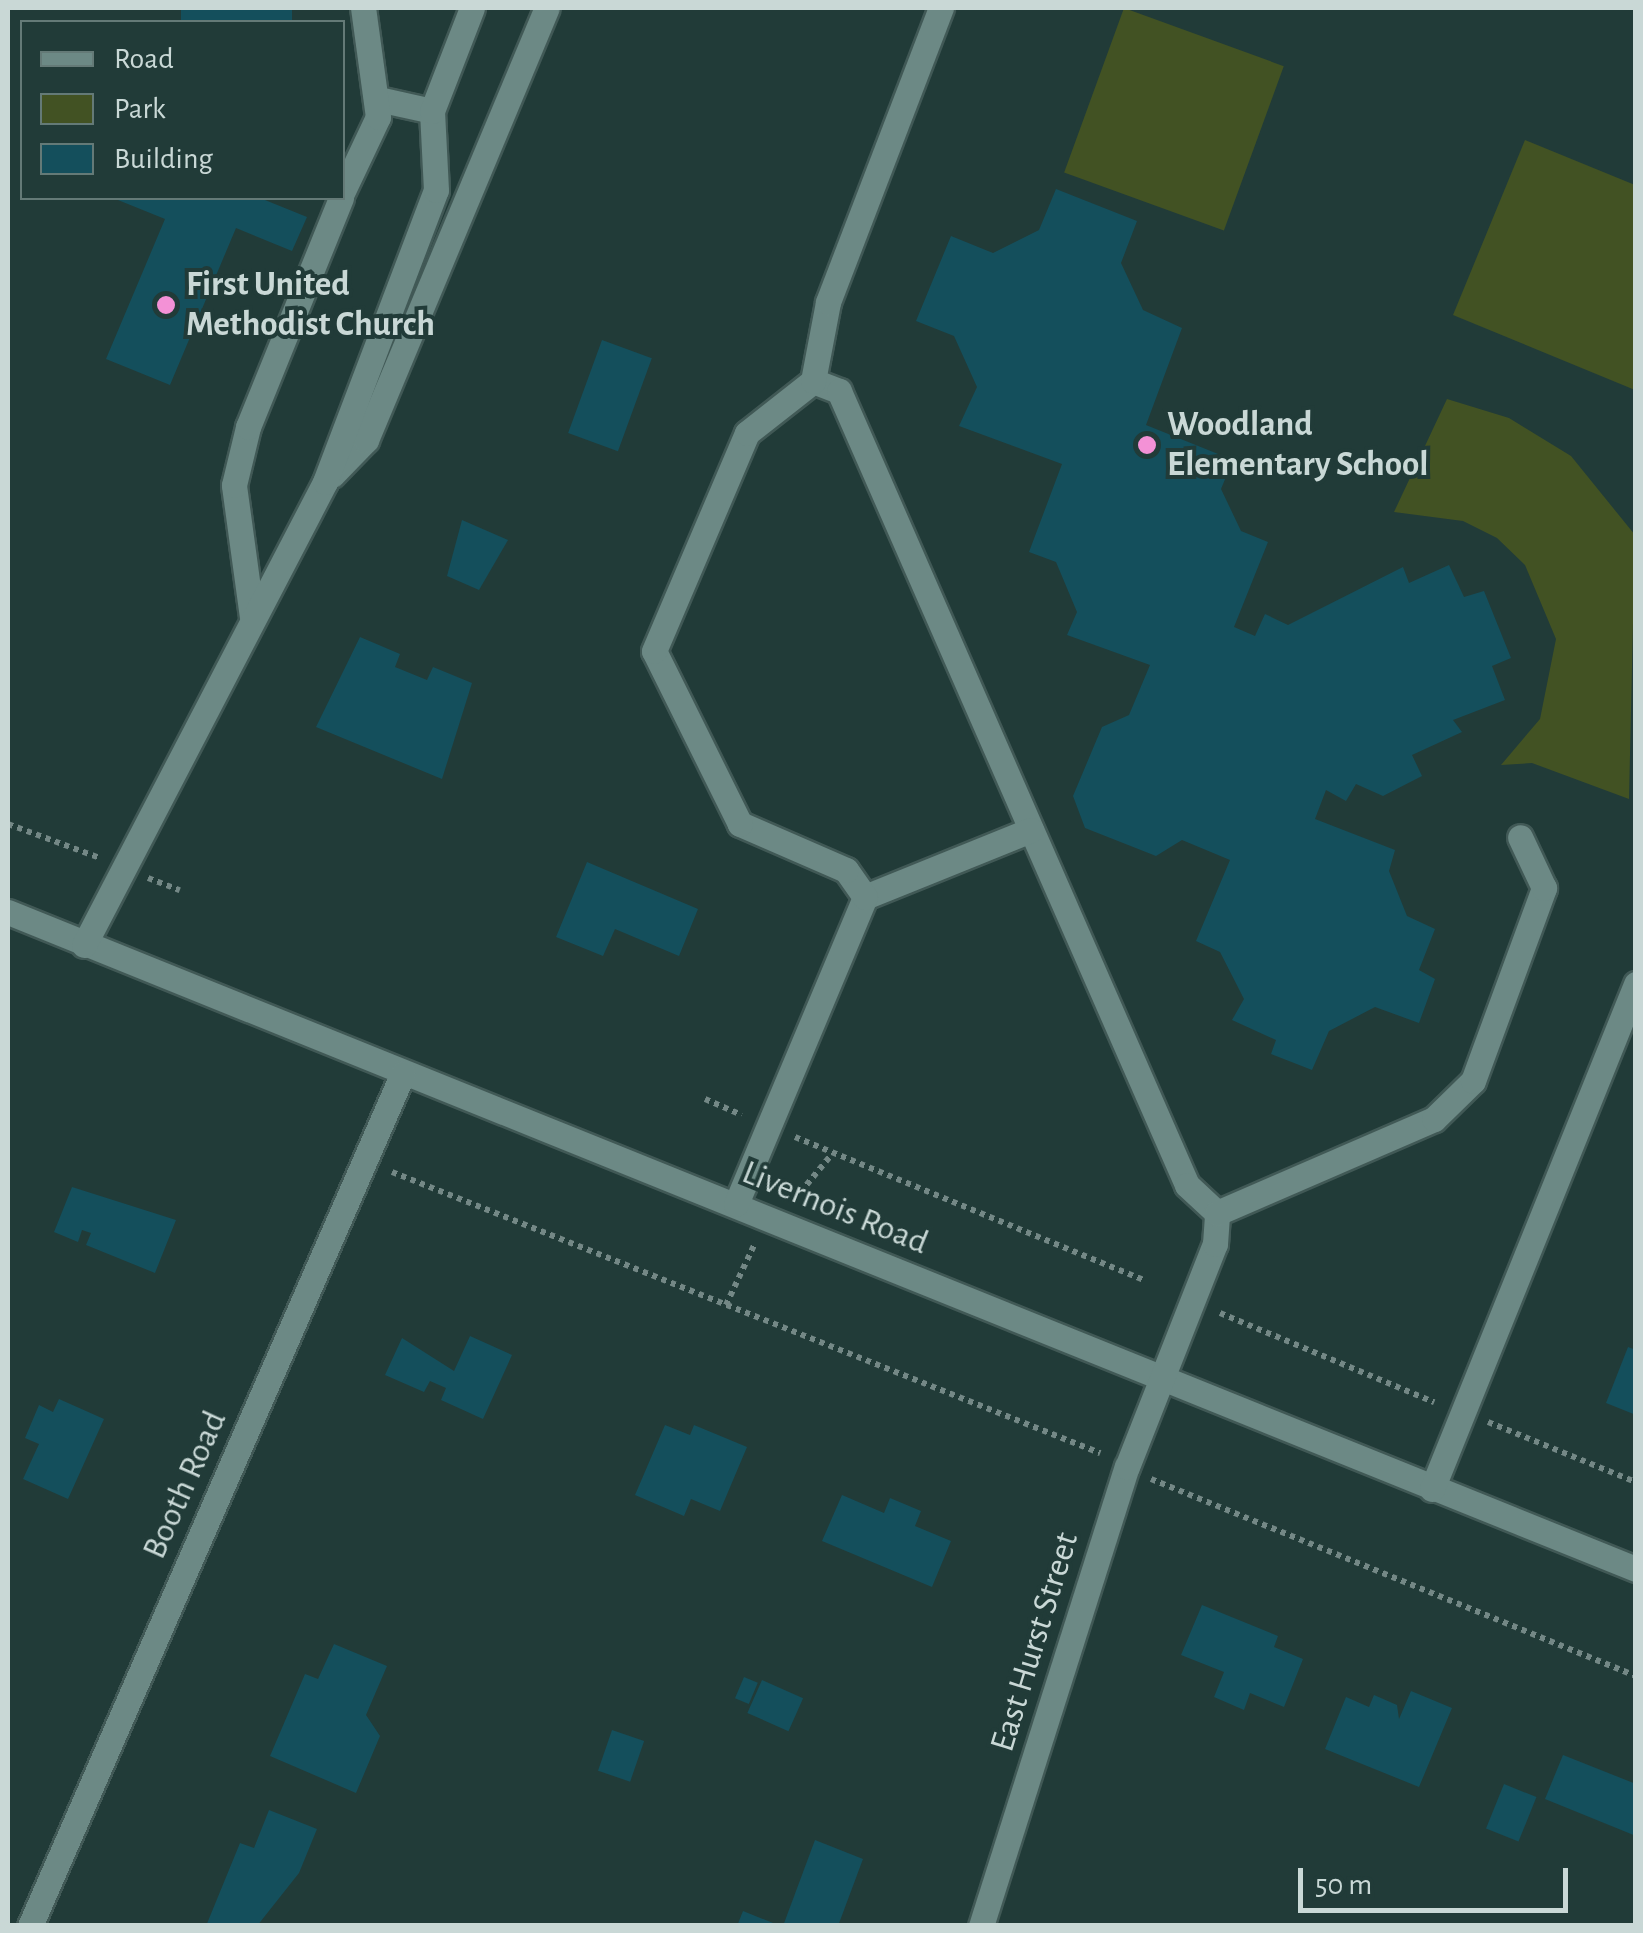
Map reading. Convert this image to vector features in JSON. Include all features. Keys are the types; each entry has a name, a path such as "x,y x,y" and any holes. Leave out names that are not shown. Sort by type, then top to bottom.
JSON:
{"street":[{"path":"345,187 378,99 362,8"},
{"path":"84,945 325,482 436,190 432,111 472,8"},
{"path":"325,482 366,440 547,8"},
{"path":"865,897 846,870 740,824 654,651 747,433 776,417 813,382 828,302 942,8"},
{"path":"378,99 432,111"},
{"path":"252,617 234,486 340,200"},
{"path":"813,382 839,391 1187,1186 1217,1213 1434,1119 1473,1081 1544,888 1520,837"},
{"path":"736,1204 865,897 1032,830"},
{"name":"Livernois Road","path":"8,912 1636,1570"},
{"path":"1432,1488 1467,1414 1636,984"},
{"name":"Booth Road","path":"30,1926 404,1072"},
{"name":"East Hurst Street","path":"981,1926 1160,1380 1216,1244 1217,1213"}],"path":[{"path":"705,1099 739,1114"},
{"path":"795,1137 1146,1281"},
{"path":"807,1184 832,1154"},
{"path":"385,1169 1108,1456"},
{"path":"726,1305 749,1250"},
{"path":"1218,1313 1636,1482"},
{"path":"1145,1476 1636,1676"}],"green space":[{"path":"1124,8 1284,66 1224,231 1064,172"},
{"path":"1525,140 1635,185 1635,390 1453,315"},
{"path":"1447,399 1509,418 1571,456 1635,535 1629,799 1532,763 1501,765 1540,719 1556,639 1525,565 1497,538 1463,521 1394,512"}],"building":[{"path":"181,8 292,8 292,20 181,20"},
{"path":"1056,189 1137,221 1121,263 1143,310 1182,328 1146,425 1233,460 1221,489 1241,531 1268,542 1234,627 1255,636 1265,614 1288,625 1403,567 1409,583 1449,565 1464,597 1484,591 1511,658 1492,666 1505,700 1453,720 1462,732 1412,755 1422,776 1383,796 1356,784 1346,801 1326,790 1315,819 1395,850 1389,871 1407,916 1435,929 1419,970 1435,979 1419,1023 1375,1007 1329,1031 1312,1070 1271,1054 1276,1040 1232,1020 1244,999 1220,952 1196,941 1230,860 1182,840 1156,856 1085,828 1073,796 1102,727 1129,715 1150,665 1067,635 1077,612 1056,562 1029,552 1062,464 959,426 977,387 954,336 916,321 951,236 993,253 1039,230"},
{"name":"First United Methodist Church","path":"118,200 265,200 307,217 292,251 236,228 170,385 106,359 165,219"},
{"path":"602,340 652,358 618,451 568,433"},
{"path":"462,520 508,540 479,590 447,576"},
{"path":"360,637 400,654 395,667 427,680 433,667 472,683 442,779 316,727"},
{"path":"587,862 698,909 679,956 615,929 603,956 556,937"},
{"path":"72,1187 176,1220 155,1273 86,1245 91,1233 82,1230 78,1242 54,1232"},
{"path":"470,1336 512,1355 483,1419 441,1400 446,1388 430,1381 424,1392 385,1375 402,1338 454,1371"},
{"path":"1628,1347 1636,1350 1636,1415 1606,1403"},
{"path":"59,1399 104,1419 68,1499 23,1479 39,1444 25,1438 39,1405 53,1412"},
{"path":"665,1425 690,1435 694,1425 747,1447 720,1511 691,1499 684,1516 635,1495"},
{"path":"842,1495 884,1513 890,1498 921,1511 915,1526 951,1541 932,1587 822,1541"},
{"path":"1202,1605 1278,1636 1274,1647 1303,1659 1284,1707 1250,1693 1244,1710 1214,1697 1224,1672 1181,1655"},
{"path":"334,1644 387,1666 366,1715 380,1736 356,1793 270,1756 305,1674 318,1679"},
{"path":"744,1677 758,1683 749,1704 735,1698"},
{"path":"762,1680 803,1698 788,1731 747,1713"},
{"path":"1411,1691 1452,1708 1419,1787 1325,1749 1346,1697 1369,1707 1374,1695 1397,1705 1399,1719"},
{"path":"612,1730 644,1741 630,1782 598,1771"},
{"path":"1563,1755 1636,1784 1636,1836 1545,1799"},
{"path":"1504,1784 1536,1797 1518,1842 1486,1829"},
{"path":"269,1810 317,1829 299,1873 257,1926 206,1926 240,1843 254,1848"},
{"path":"815,1840 863,1859 838,1926 783,1926"},
{"path":"743,1911 778,1925 778,1926 737,1926"}],"place":[{"name":"First United Methodist Church","path":"166,305"},
{"name":"Woodland Elementary School","path":"1147,445"}]}
